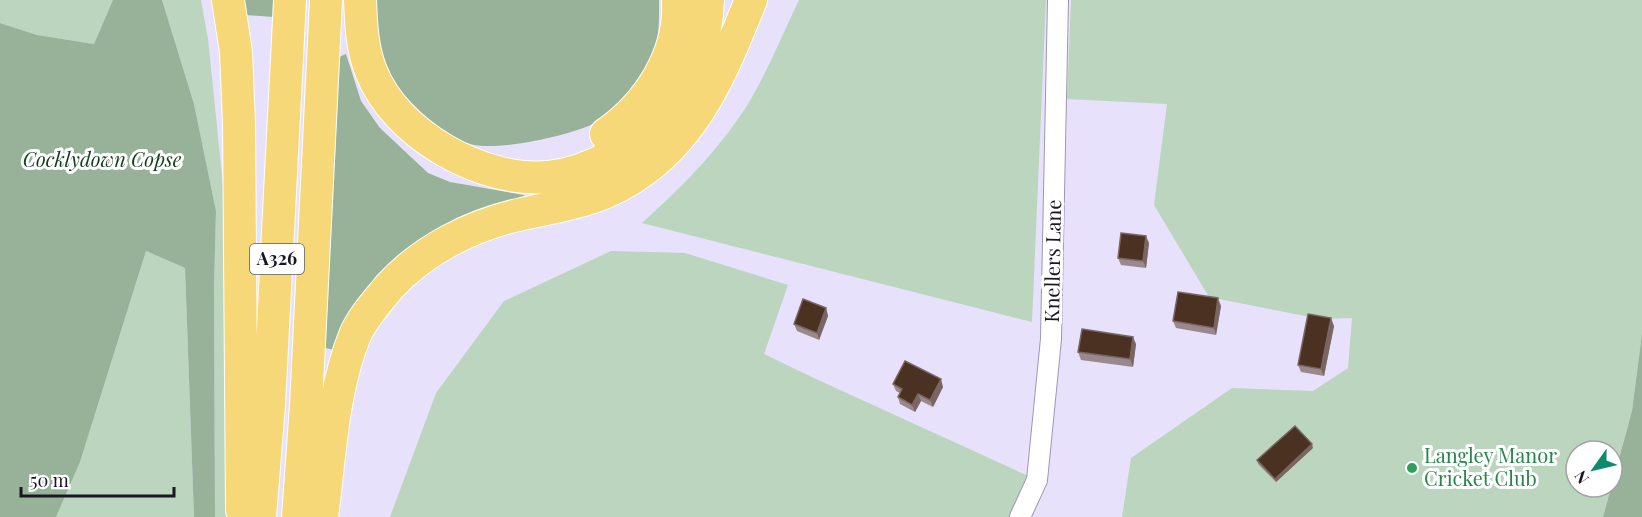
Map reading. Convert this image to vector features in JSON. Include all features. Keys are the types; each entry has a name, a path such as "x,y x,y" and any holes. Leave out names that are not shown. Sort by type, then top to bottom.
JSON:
{"main road":[{"path":"228,0 236,52 239,123 243,517"},
{"name":"A326","path":"260,517 269,405 290,0"},
{"name":"A326","path":"297,517 306,405 326,0"},
{"path":"360,0 365,53 372,74 400,116 416,131 452,154 486,170 520,176 548,177 595,164 613,155 636,140 656,120 673,100 686,79 703,41 708,0"},
{"path":"452,154 493,160 538,159 561,155 602,137 626,120 644,100 659,76 670,54 678,0"},
{"path":"321,517 339,386 356,333 372,307 404,271 434,249 465,233 491,222 591,199 623,184 645,170 692,123 711,93 751,0"}],"street":[{"name":"Knellers Lane","path":"1020,517 1037,480 1051,339 1058,0"}],"green space":[{"path":"0,0 113,0 94,44 37,35 0,23"},
{"name":"Cocklydown Copse","path":"113,0 162,0 194,104 216,211 215,517 194,517 185,268 146,251 80,462 56,517 0,517 0,23 37,35 94,44"},
{"path":"162,0 201,0 208,39 226,214 228,517 215,517 216,211 194,104"},
{"path":"242,0 273,0 273,17 246,15"},
{"path":"369,0 659,0 658,36 651,63 637,84 599,121 555,137 516,144 482,146 470,144 445,132 403,103 384,68"},
{"path":"799,0 1046,0 1032,322 642,223 701,165 740,117 764,75"},
{"path":"1071,0 1642,0 1642,334 1632,411 1624,440 1564,439 1564,499 1608,499 1603,517 1122,517 1131,458 1232,388 1313,391 1348,368 1352,318 1320,319 1209,297 1154,205 1167,104 1067,99"},
{"path":"346,54 361,101 380,128 428,173 450,182 524,195 529,205 452,226 335,350 320,347 332,60"},
{"path":"146,251 185,268 194,517 56,517 80,462"},
{"path":"611,251 685,253 788,285 764,354 1037,480 1020,517 390,517 436,393 504,301"},
{"path":"1642,334 1642,517 1603,517 1608,499 1624,499 1624,440 1632,411"}],"building":[{"path":"1121,233 1146,236 1143,261 1118,258"},
{"path":"1178,292 1218,298 1214,328 1173,321"},
{"path":"803,299 826,308 817,333 794,324"},
{"path":"1308,314 1331,318 1321,369 1298,365"},
{"path":"1082,329 1133,337 1130,359 1078,352"},
{"path":"905,361 941,379 930,400 918,394 912,405 898,397 902,389 893,384"},
{"path":"1295,426 1312,444 1275,479 1257,460"}],"place":[{"name":"Langley Manor Cricket Club","path":"1412,468"}]}
